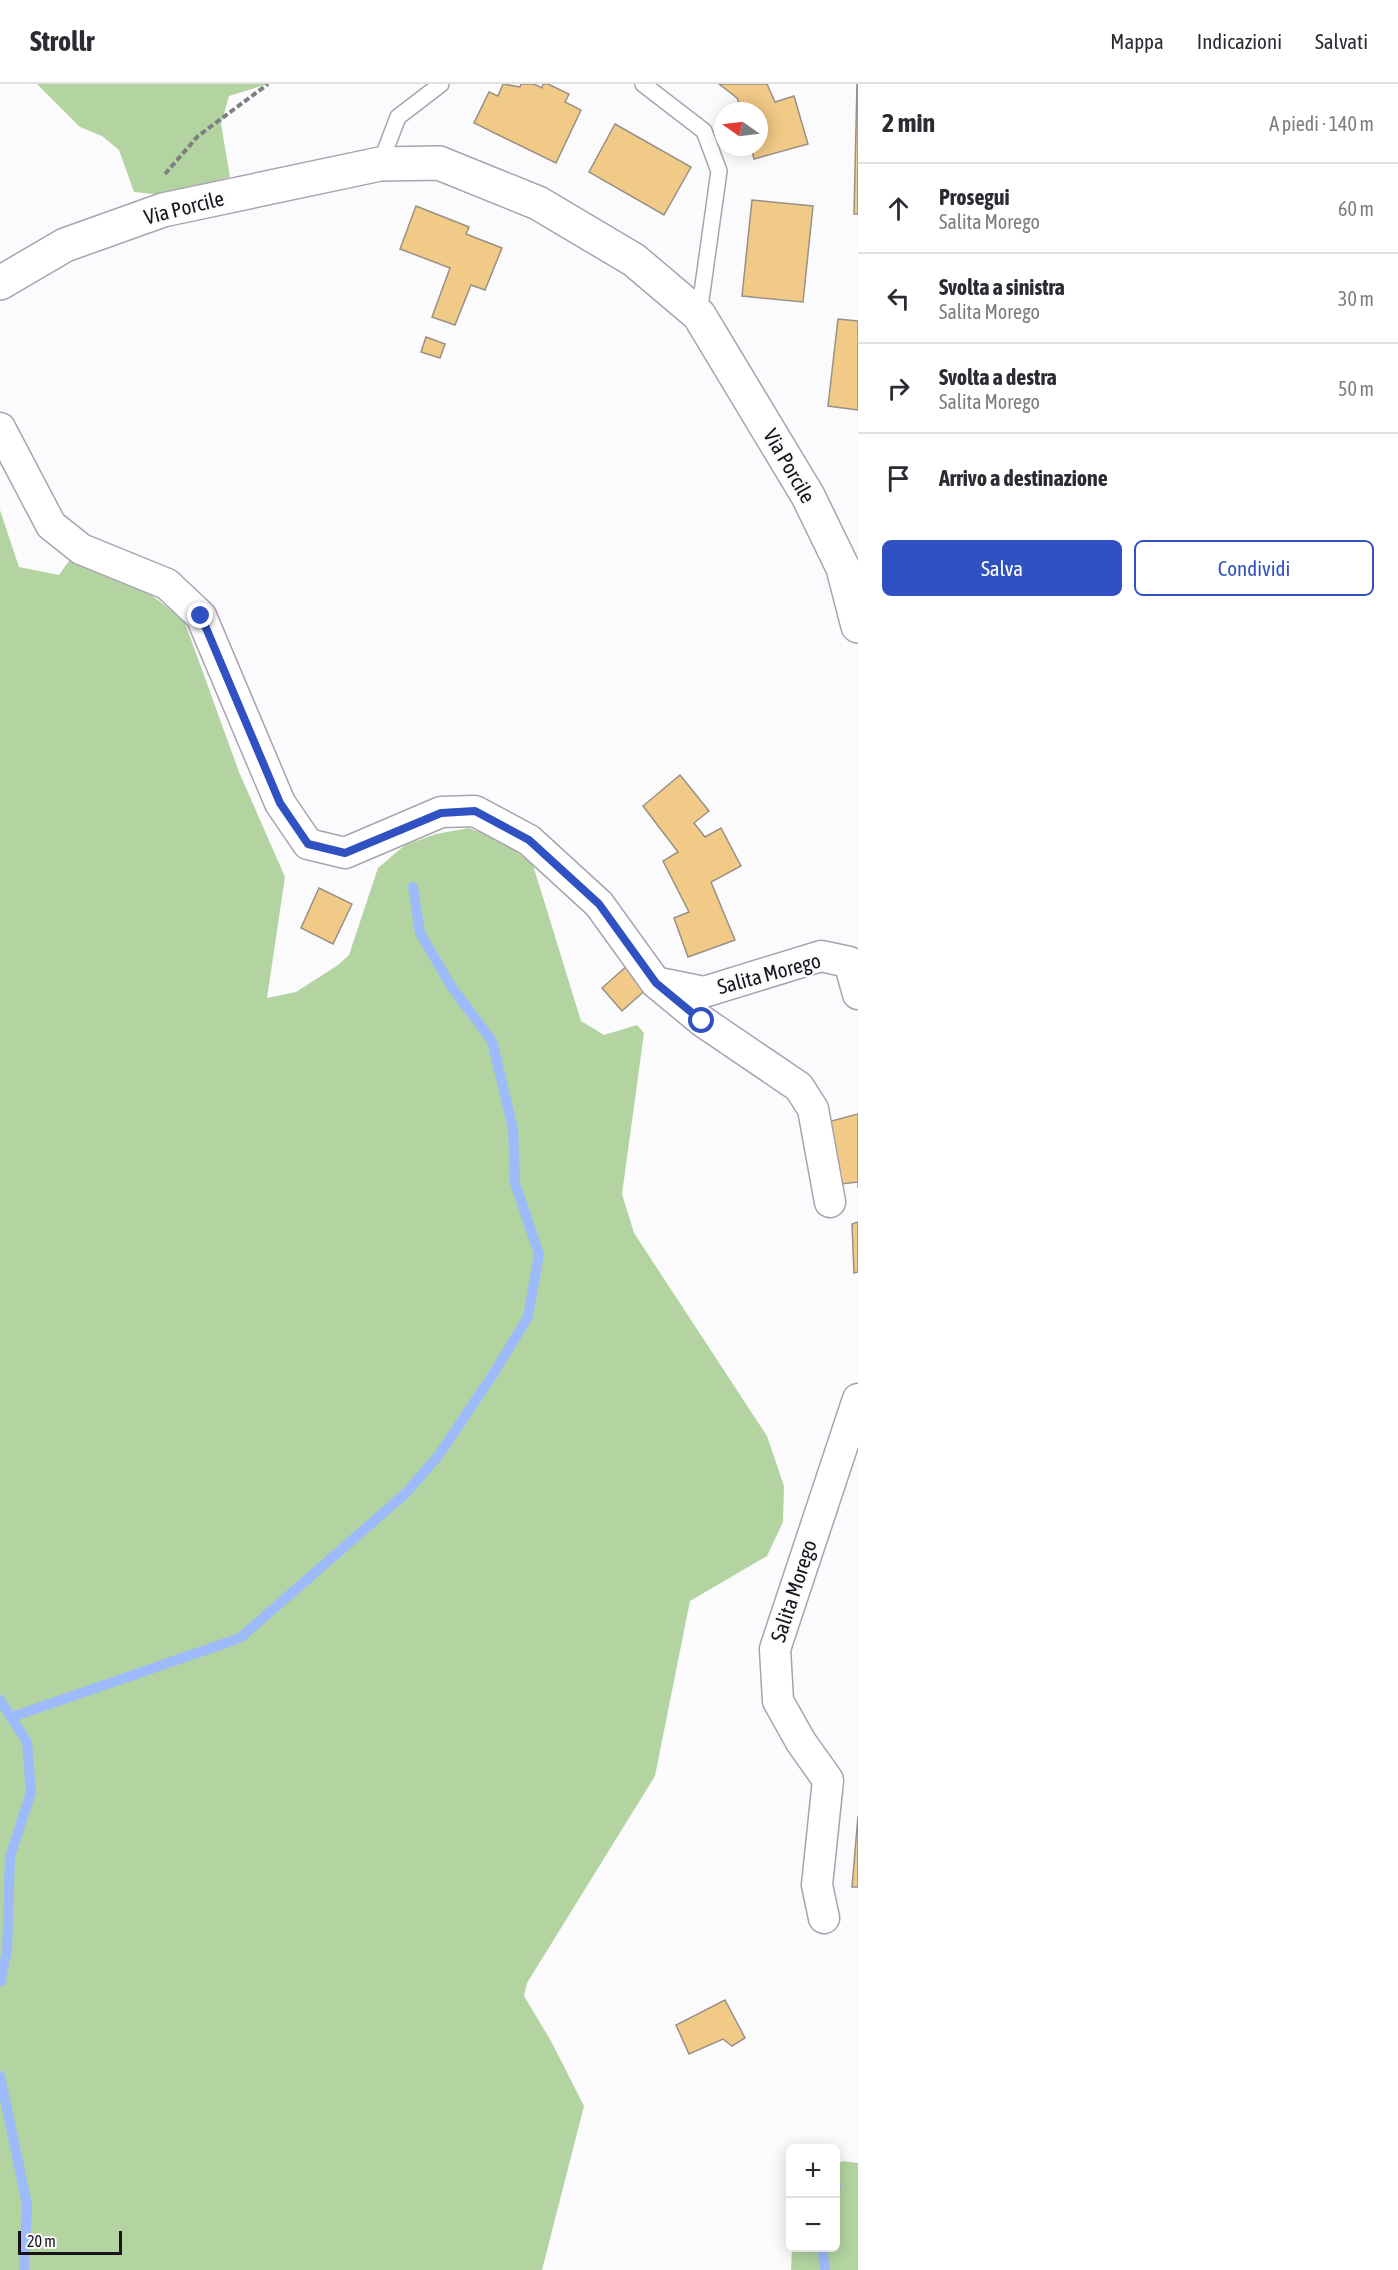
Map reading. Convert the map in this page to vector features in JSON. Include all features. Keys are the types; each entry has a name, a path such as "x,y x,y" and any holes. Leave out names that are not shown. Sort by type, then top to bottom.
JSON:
{"street":[{"name":"Via Porcile","path":"0,282 65,245 163,210 380,164 439,164 538,203 634,260 699,315 808,496 843,568 858,626"},
{"name":"Salita Morego","path":"0,428 51,525 81,549 167,584 201,616 280,803 308,844 345,853 441,813 475,811 529,840 599,904 656,983 702,1021 799,1087 813,1109 830,1202"},
{"name":"Salita Morego","path":"656,983 704,992 821,956 849,962 858,994"},
{"name":"Salita Morego","path":"824,1918 818,1885 828,1780 801,1742 778,1701 775,1649 858,1399"}],"lane":[{"path":"380,164 398,117 441,84"},
{"path":"643,84 704,130 719,171 699,315"}],"path":[{"path":"159,181 198,136 268,84"}],"green space":[{"path":"37,84 268,84 229,96 221,124 230,177 164,195 134,192 119,150 102,136 80,127"},
{"path":"0,510 19,567 59,575 71,558 150,594 184,620 239,772 285,877 267,998 296,992 338,965 349,955 378,868 405,845 436,834 469,828 502,840 533,865 581,1021 604,1035 637,1025 644,1033 622,1194 634,1233 767,1436 784,1486 783,1522 767,1556 690,1601 655,1776 527,1983 524,1996 551,2041 584,2106 542,2270 0,2270"},
{"path":"842,2161 858,2163 858,2270 791,2270 792,2252 840,2252 840,2163"}],"building":[{"path":"503,84 520,87 521,84 534,84 542,88 543,84 548,84 569,94 565,102 581,110 556,163 474,123 489,92 498,96"},
{"path":"719,84 767,84 775,102 794,96 808,144 768,155 768,102 739,102 737,98"},
{"path":"857,84 858,214 854,214"},
{"path":"615,124 691,167 664,215 589,172"},
{"path":"752,200 813,206 803,302 742,296"},
{"path":"416,206 469,227 466,234 502,248 485,290 471,285 455,325 432,317 450,268 400,249"},
{"path":"838,319 858,321 858,410 828,406"},
{"path":"426,337 445,344 440,358 421,352"},
{"path":"680,775 709,811 694,823 705,837 721,828 741,866 711,882 735,940 688,957 674,918 689,912 663,861 678,852 643,806"},
{"path":"319,888 352,904 333,944 301,928"},
{"path":"629,964 649,987 622,1011 602,988"},
{"path":"858,1114 858,1182 841,1184 824,1123"},
{"path":"858,1222 858,1272 854,1273 852,1224"},
{"path":"858,1816 858,1887 852,1887"},
{"path":"725,2000 745,2038 732,2046 723,2039 689,2054 676,2025"}],"waterway":[{"path":"12,1717 240,1638 406,1493 438,1456 492,1376 528,1317 539,1254 515,1183 513,1128 492,1041 451,986 420,933 413,887"},
{"path":"0,1700 27,1742 31,1792 10,1857 7,1952 0,1982"},
{"path":"0,2076 27,2204 24,2270"},
{"path":"823,2252 825,2270"}],"route":[{"path":"201,616 280,803 308,844 345,853 441,813 475,811 529,840 599,904 656,983 702,1021"}]}
